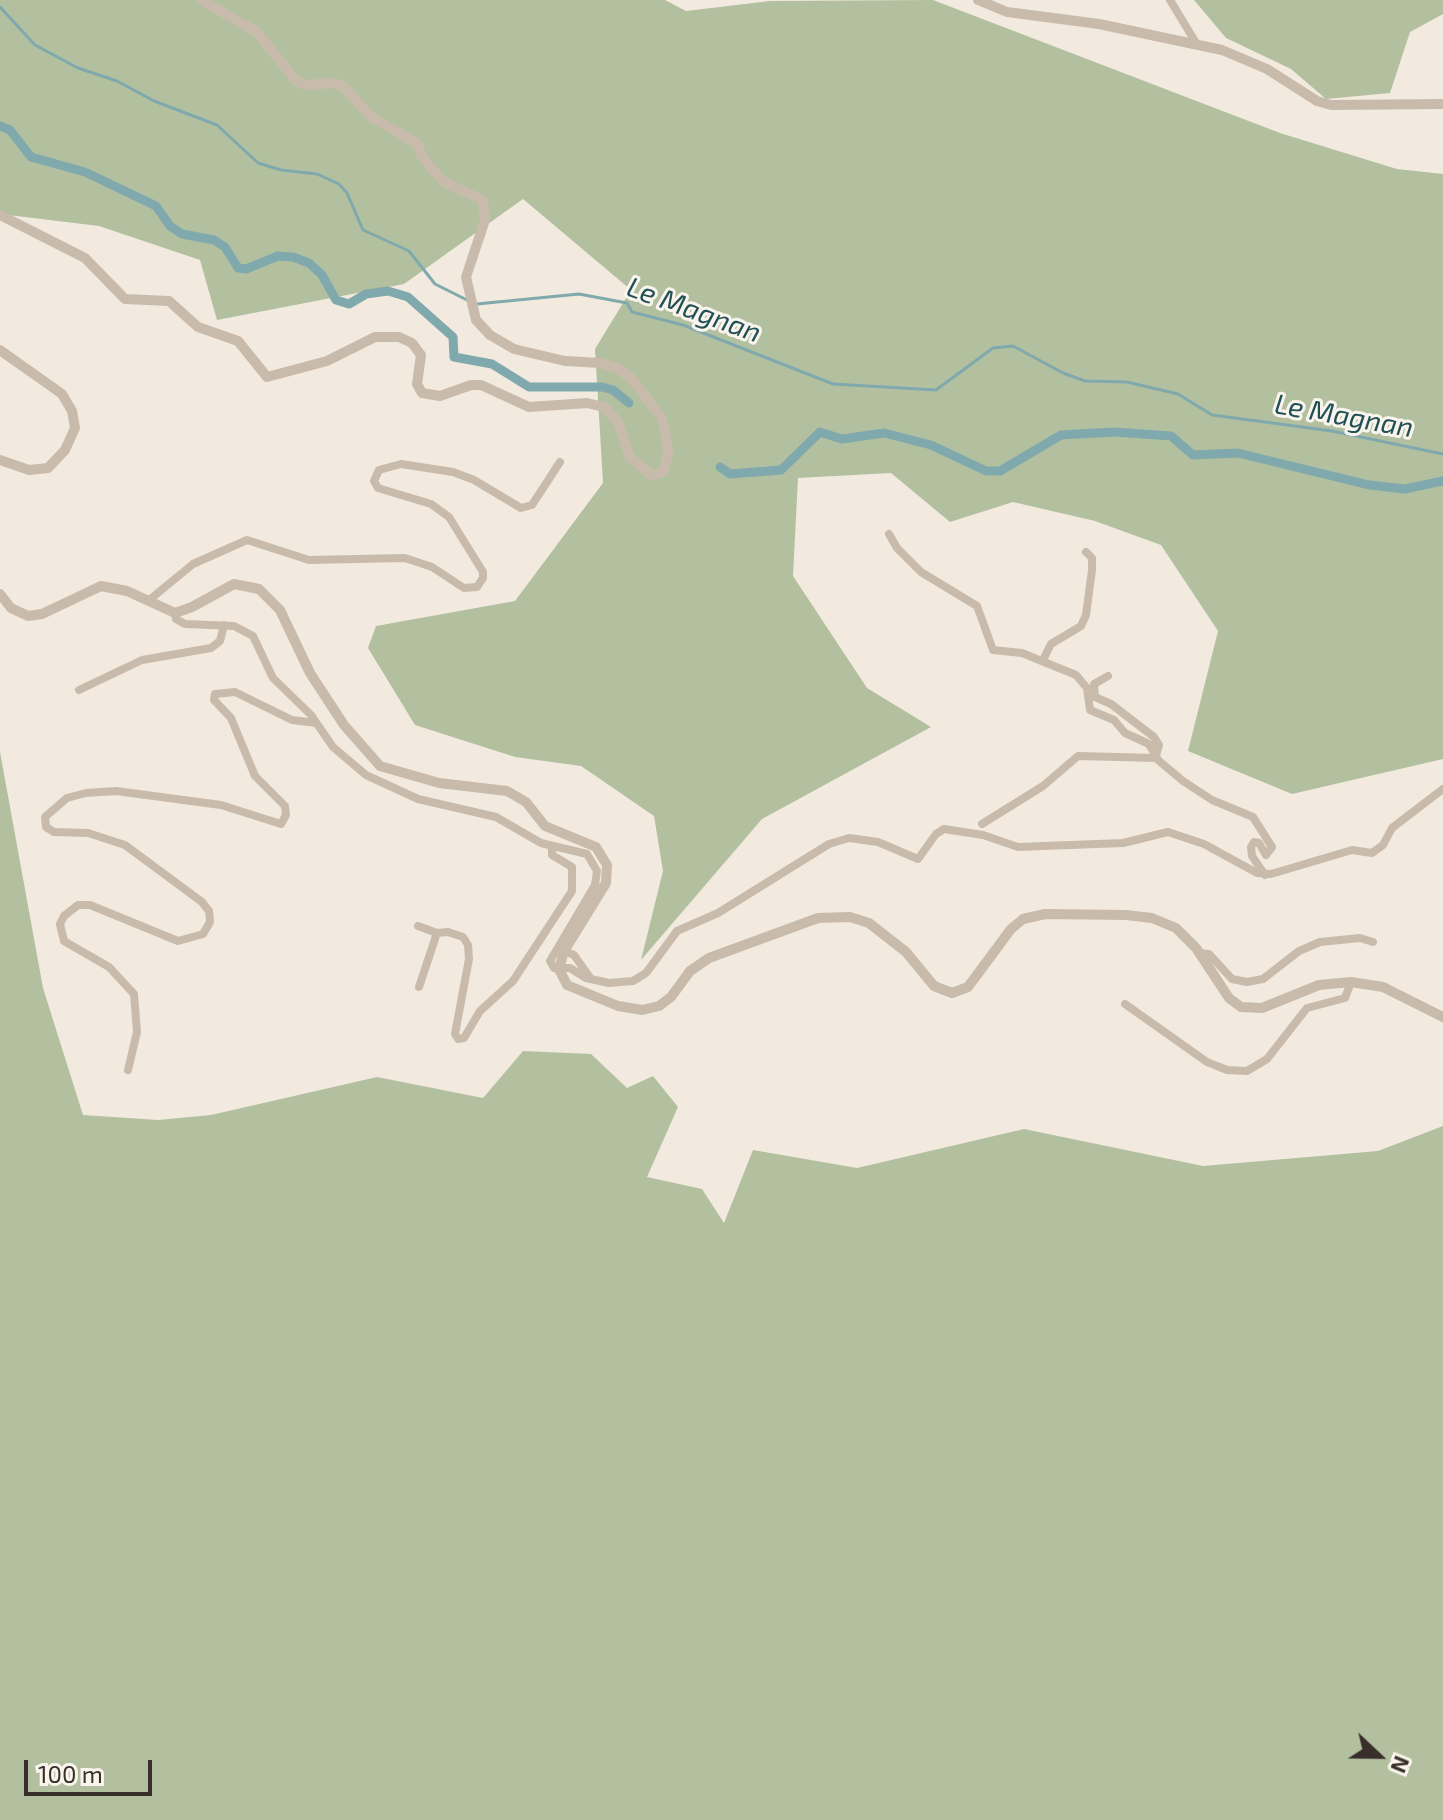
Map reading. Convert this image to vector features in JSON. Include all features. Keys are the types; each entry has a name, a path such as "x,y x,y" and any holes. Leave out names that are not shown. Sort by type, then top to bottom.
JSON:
{"street":[{"path":"0,215 85,258 125,299 169,301 198,327 238,341 267,377 327,361 375,337 399,337 412,343 421,355 417,384 422,393 440,396 481,385 529,407 587,403 604,407 618,422 630,457 651,475 663,472 668,454 665,429 661,417 632,379 619,369 601,363 565,361 514,349 490,335 476,320 466,277 485,220 483,200 444,182 430,168 418,144 370,116 344,87 335,83 305,85 295,80 257,32 201,0"},
{"path":"1170,0 1196,43"},
{"path":"980,1 1007,12 1099,24 1196,43 1240,56 1317,101 1331,105 1443,104"},
{"path":"0,350 62,394 72,411 75,428 65,450 48,468 29,470 0,460"},
{"path":"148,601 193,564 247,540 309,560 405,558 432,567 464,588 477,587 483,572 449,517 431,504 378,488 374,481 379,470 401,464 453,472 474,480 514,505 526,508 536,501 560,462"},
{"path":"889,534 897,548 921,572 977,606 993,650 1022,653 1076,675 1087,688 1090,710 1114,720 1125,733 1149,744 1156,756 1183,781 1212,800 1253,817 1272,847 1266,855 1257,842 1251,847 1265,875"},
{"path":"1043,660 1051,644 1078,628 1086,615 1092,570 1092,558 1086,552"},
{"path":"0,594 11,608 28,616 42,614 101,586 127,591 175,613 234,584 259,589 280,610 310,673 344,725 380,766 439,783 479,786 516,794 545,826 596,847 607,865 606,883 564,951 559,969 564,981 572,988 618,1006 646,1010 666,1001 690,971 709,958 795,924 834,916 860,920 878,929 906,952 934,986 952,993 968,987 1011,929 1034,916 1152,918 1176,928 1199,953 1229,998 1248,1008 1262,1008 1319,985 1351,982 1383,987 1443,1017"},
{"path":"175,613 176,619 185,624 234,626 253,636 273,678 316,723 333,747 366,775 418,799 496,817 552,846 581,851 592,859 597,871 591,895 550,957 551,966 574,969 591,980 609,983 633,981 646,973 677,931 718,913 829,844 849,838 878,842 918,859 936,834 944,829 983,835 1018,847 1123,843 1168,832 1204,844 1265,875 1287,872 1352,850 1372,853 1383,845 1392,828 1443,789"},
{"path":"79,690 142,660 211,648 220,641 224,625"},
{"path":"1108,676 1094,684 1095,697 1111,704 1154,737 1159,745 1156,756"},
{"path":"128,1070 137,1032 134,994 109,967 64,941 60,924 64,916 78,905 90,905 178,941 203,934 210,922 209,911 125,845 88,833 54,832 46,827 45,817 67,798 116,791 221,805 281,824 286,815 285,806 255,776 231,718 214,700 215,694 235,692 292,720 316,723"},
{"path":"982,824 1043,786 1078,756 1156,756"},
{"path":"418,926 437,933 457,934 468,945 467,982 455,1030 461,1039 480,1011 513,981 572,891 572,867 552,855 552,846"},
{"path":"419,987 437,933"},
{"path":"572,938 591,980"},
{"path":"1199,953 1209,954 1232,979 1247,982 1263,979 1299,951 1320,942 1360,938 1373,942"},
{"path":"564,951 574,955 583,966"},
{"path":"1125,1004 1207,1062 1221,1068 1247,1071 1267,1059 1307,1008 1345,998 1351,982"}],"green space":[{"path":"0,0 665,0 686,11 770,1 933,0 1280,133 1397,169 1443,174 1443,759 1292,794 1188,751 1218,631 1161,545 1095,521 1013,502 950,522 891,473 798,478 793,576 867,688 931,727 762,819 641,960 663,871 654,816 581,766 515,757 415,725 368,648 376,626 515,601 603,483 595,349 631,290 523,199 404,284 217,320 200,260 99,226 0,214"},
{"path":"1194,0 1443,0 1443,14 1410,32 1390,93 1326,99 1291,69 1226,38"},
{"path":"0,752 43,988 83,1115 158,1120 211,1115 377,1077 483,1098 523,1051 591,1054 627,1088 653,1076 678,1107 647,1177 702,1189 724,1223 753,1150 857,1168 1024,1129 1203,1166 1378,1151 1443,1126 1443,1820 0,1820"}],"waterway":[{"name":"Le Magnan","path":"0,7 35,45 78,68 117,81 154,101 217,125 258,163 281,170 317,174 339,184 347,193 363,230 409,251 435,284 469,301"},
{"path":"0,126 10,130 31,157 85,172 156,206 170,226 182,234 214,240 225,247 238,268 246,269 278,256 293,257 309,263 322,275 336,300 349,304 366,294 388,291 408,297 453,337 454,357 492,364 529,387 602,387 613,390 629,403"},
{"name":"Le Magnan","path":"477,304 579,294 627,303 632,312 683,325 833,384 936,390 993,348 1013,346 1063,373 1085,381 1127,382 1178,394 1212,415 1332,431 1443,454"},
{"path":"720,467 730,474 781,470 820,432 842,439 884,433 931,445 986,471 1000,471 1061,435 1114,432 1171,436 1193,455 1238,453 1369,485 1405,489 1443,481"}]}
